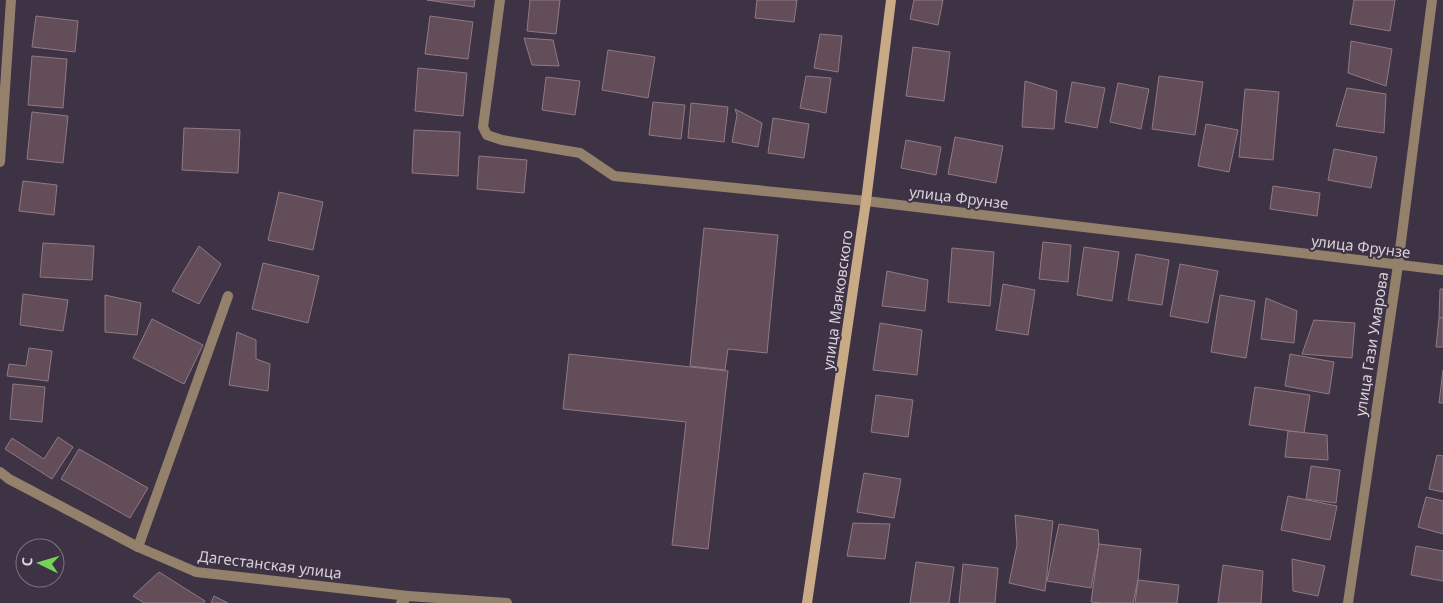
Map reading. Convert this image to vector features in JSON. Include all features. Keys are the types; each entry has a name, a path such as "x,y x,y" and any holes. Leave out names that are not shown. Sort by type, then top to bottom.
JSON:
{"street":[{"path":"0,162 10,0"},
{"name":"улица Фрунзе","path":"500,0 483,127 487,135 502,140 580,153 614,176 866,201 1443,270"},
{"name":"улица Маяковского","path":"808,603 866,201 890,0"},
{"name":"улица Гази Умарова","path":"1348,603 1398,265 1432,0"},
{"path":"138,547 228,296"},
{"name":"Дагестанская улица","path":"0,472 8,479 138,547 196,572 405,599 507,603"}],"building":[{"path":"427,0 475,0 474,7"},
{"path":"530,0 560,0 556,34 527,31"},
{"path":"757,0 797,0 794,22 755,18"},
{"path":"914,0 943,0 938,25 910,19"},
{"path":"1354,0 1395,0 1390,31 1350,24"},
{"path":"36,16 78,21 75,52 32,47"},
{"path":"430,16 473,22 468,59 425,54"},
{"path":"820,34 842,36 838,72 814,68"},
{"path":"524,38 553,40 559,66 532,65"},
{"path":"1351,41 1392,49 1386,86 1348,73"},
{"path":"913,47 950,52 944,101 906,96"},
{"path":"608,50 655,57 648,98 602,90"},
{"path":"32,56 67,59 63,108 28,105"},
{"path":"418,68 467,73 463,116 415,111"},
{"path":"806,76 831,78 826,113 800,108"},
{"path":"1159,76 1203,82 1195,135 1152,129"},
{"path":"546,77 580,81 575,115 542,110"},
{"path":"1025,81 1057,91 1054,129 1022,127"},
{"path":"1072,82 1105,88 1097,128 1065,122"},
{"path":"1118,83 1149,89 1141,129 1110,122"},
{"path":"1347,88 1386,94 1384,133 1336,126"},
{"path":"1245,89 1279,92 1273,160 1239,157"},
{"path":"653,102 685,105 681,139 649,135"},
{"path":"691,103 728,107 724,142 688,138"},
{"path":"735,109 762,123 758,147 732,142 737,115"},
{"path":"32,112 68,116 63,163 27,159"},
{"path":"773,118 809,124 804,158 768,153"},
{"path":"1206,124 1238,130 1229,172 1198,166"},
{"path":"184,128 240,130 238,173 182,170"},
{"path":"414,130 460,132 458,176 412,173"},
{"path":"955,137 1003,146 996,183 948,174"},
{"path":"906,140 941,147 936,175 901,168"},
{"path":"1334,149 1377,157 1371,188 1328,180"},
{"path":"479,156 527,160 524,193 477,189"},
{"path":"23,181 57,185 54,215 19,211"},
{"path":"1273,186 1320,193 1317,216 1270,209"},
{"path":"279,192 323,202 313,250 268,240"},
{"path":"704,228 778,235 767,353 728,349 725,370 690,366"},
{"path":"1043,242 1071,245 1068,282 1039,279"},
{"path":"43,243 94,246 92,280 40,277"},
{"path":"199,246 221,264 199,304 172,291"},
{"path":"1084,247 1119,252 1112,301 1077,295"},
{"path":"952,248 994,252 990,306 948,302"},
{"path":"1136,254 1169,260 1162,305 1128,300"},
{"path":"263,263 319,276 308,323 252,309"},
{"path":"1180,264 1218,271 1208,323 1170,316"},
{"path":"887,271 928,280 925,311 882,306"},
{"path":"1003,284 1035,290 1028,335 996,330"},
{"path":"1440,289 1443,289 1443,318 1439,318"},
{"path":"23,294 68,300 63,331 20,325"},
{"path":"105,295 141,303 137,335 105,332"},
{"path":"1220,295 1255,301 1246,358 1211,352"},
{"path":"1266,298 1297,311 1294,343 1261,339"},
{"path":"1439,318 1443,318 1443,347 1436,347"},
{"path":"152,319 203,345 184,384 133,358"},
{"path":"1314,320 1355,323 1352,358 1302,354"},
{"path":"880,323 922,330 917,375 873,370"},
{"path":"237,332 256,340 256,359 270,364 268,391 229,385"},
{"path":"29,348 52,351 48,381 7,376 9,364 26,366"},
{"path":"569,354 728,371 708,549 672,545 686,422 563,409"},
{"path":"1290,354 1334,362 1329,394 1285,386"},
{"path":"1443,370 1443,403 1439,403"},
{"path":"13,384 45,387 42,422 10,419"},
{"path":"1255,387 1310,395 1304,433 1249,425"},
{"path":"876,395 913,400 908,437 871,432"},
{"path":"1288,431 1327,435 1328,460 1285,457"},
{"path":"58,437 73,447 52,479 5,449 12,438 44,459"},
{"path":"79,449 148,488 130,518 61,479"},
{"path":"1437,455 1443,456 1443,492 1429,489"},
{"path":"1311,466 1340,470 1336,503 1306,499"},
{"path":"864,473 901,479 894,518 857,512"},
{"path":"1288,496 1337,506 1330,540 1281,530"},
{"path":"1426,497 1443,501 1443,534 1418,527"},
{"path":"1015,515 1053,521 1045,591 1009,583 1017,545"},
{"path":"853,523 890,524 885,559 847,556"},
{"path":"1059,524 1098,530 1099,544 1091,588 1047,581"},
{"path":"1099,544 1141,549 1138,580 1133,603 1091,602"},
{"path":"1416,546 1443,551 1443,581 1411,575"},
{"path":"1292,559 1325,566 1318,596 1293,591"},
{"path":"916,562 954,567 949,603 910,603"},
{"path":"963,564 998,568 995,603 959,603"},
{"path":"1223,565 1263,571 1261,603 1218,603"},
{"path":"159,572 205,601 204,603 144,603 133,596"},
{"path":"1138,580 1179,585 1177,603 1135,603"},
{"path":"214,596 228,603 211,603"}]}
